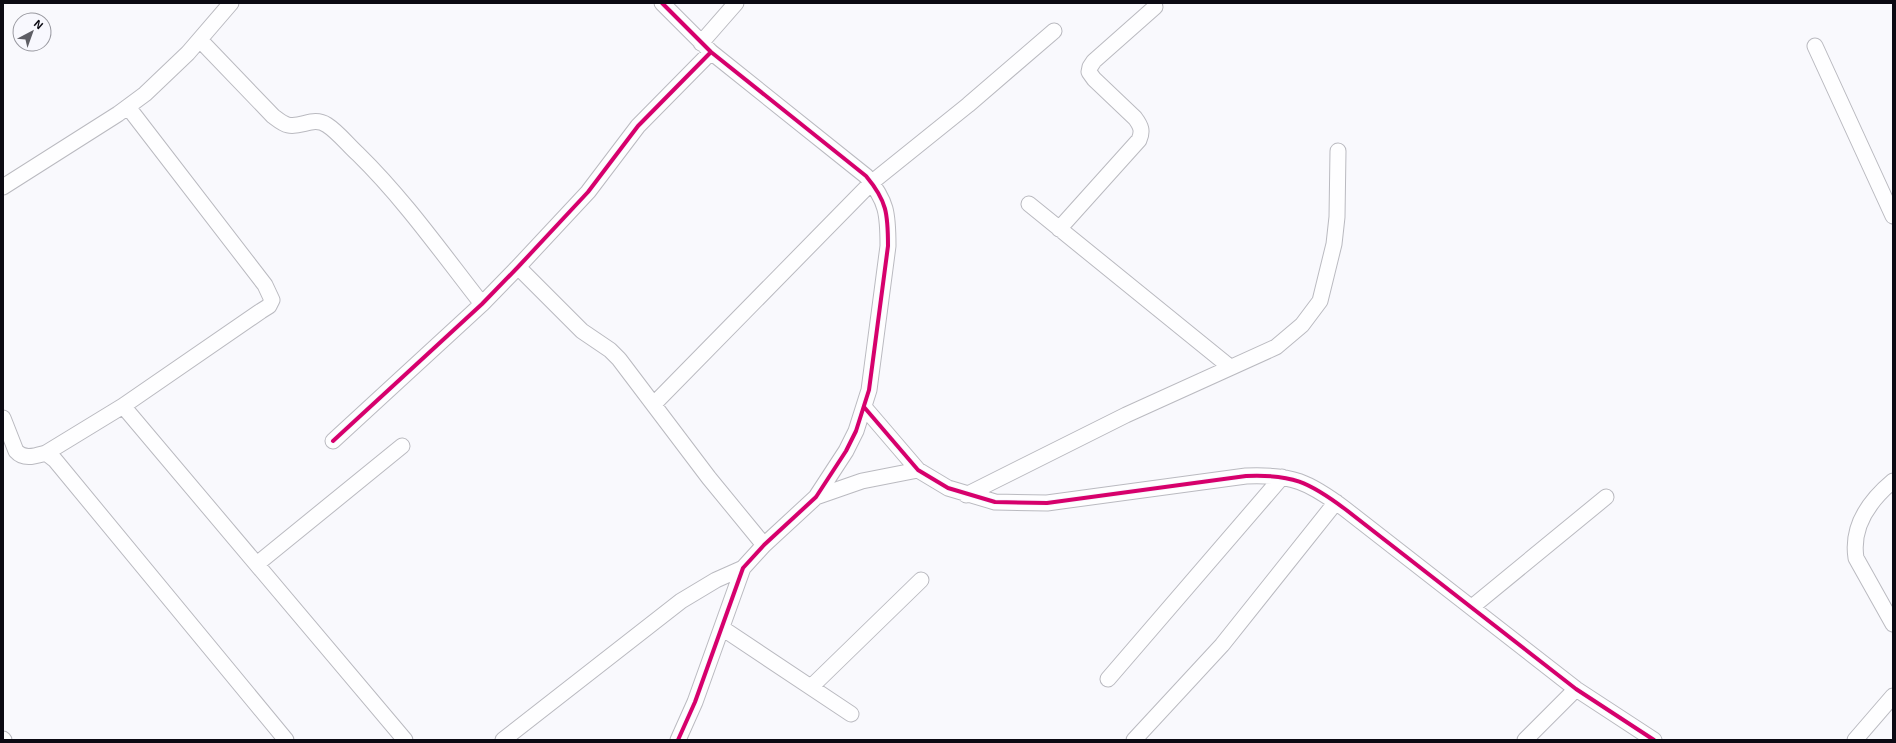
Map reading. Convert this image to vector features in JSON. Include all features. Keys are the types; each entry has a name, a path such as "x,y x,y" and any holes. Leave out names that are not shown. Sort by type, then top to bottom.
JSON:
{"street":[{"path":"3,187 128,107 151,89 200,40 231,3"},
{"path":"662,3 706,47 861,172 878,191 886,209 888,246 869,390 864,407 846,451 816,497 764,544 743,568 695,702 678,740"},
{"path":"333,441 482,304 588,192 638,126 706,47 736,3"},
{"path":"1059,229 1139,140 1142,133 1141,126 1135,118 1094,79 1089,72 1094,61 1155,7"},
{"path":"654,404 871,183 968,105 1054,31"},
{"path":"200,40 272,116 287,125 294,126 311,121 320,121 332,130 372,168 397,196 482,304"},
{"path":"1815,46 1893,216"},
{"path":"3,418 16,451 19,454 29,457 46,453 123,406 269,306 272,300 265,285 128,107"},
{"path":"966,495 1126,415 1276,347 1302,325 1320,301 1325,286 1336,231 1338,151"},
{"path":"1029,204 1230,367"},
{"path":"518,267 582,331 592,340 610,350 619,359 709,478 764,544"},
{"path":"123,406 405,740"},
{"path":"864,407 918,470 948,488 966,495 995,502 1047,503 1246,476 1268,475 1290,478 1311,486 1336,502 1576,689 1654,740"},
{"path":"257,564 402,446"},
{"path":"46,453 55,460 218,660 286,740"},
{"path":"816,497 862,481 918,470"},
{"path":"1108,679 1282,477"},
{"path":"1893,481 1873,499 1865,510 1856,533 1854,546 1856,558 1893,624"},
{"path":"1472,607 1606,496"},
{"path":"1134,740 1222,645 1336,502"},
{"path":"503,740 681,601 716,580 743,568"},
{"path":"811,687 921,580"},
{"path":"722,628 851,714"},
{"path":"1525,740 1576,689"},
{"path":"1855,740 1893,696"}],"cycle path":[{"path":"662,3 711,52 866,176 882,201 885,208 888,225 888,246 869,390 856,431 846,451 816,497 764,545 743,568 695,702 678,740"},
{"path":"333,441 482,304 518,267 588,192 638,126 711,52"},
{"path":"864,407 918,470 948,488 995,502 1047,503 1246,476 1288,478 1310,486 1345,509 1576,689 1654,740"}]}
